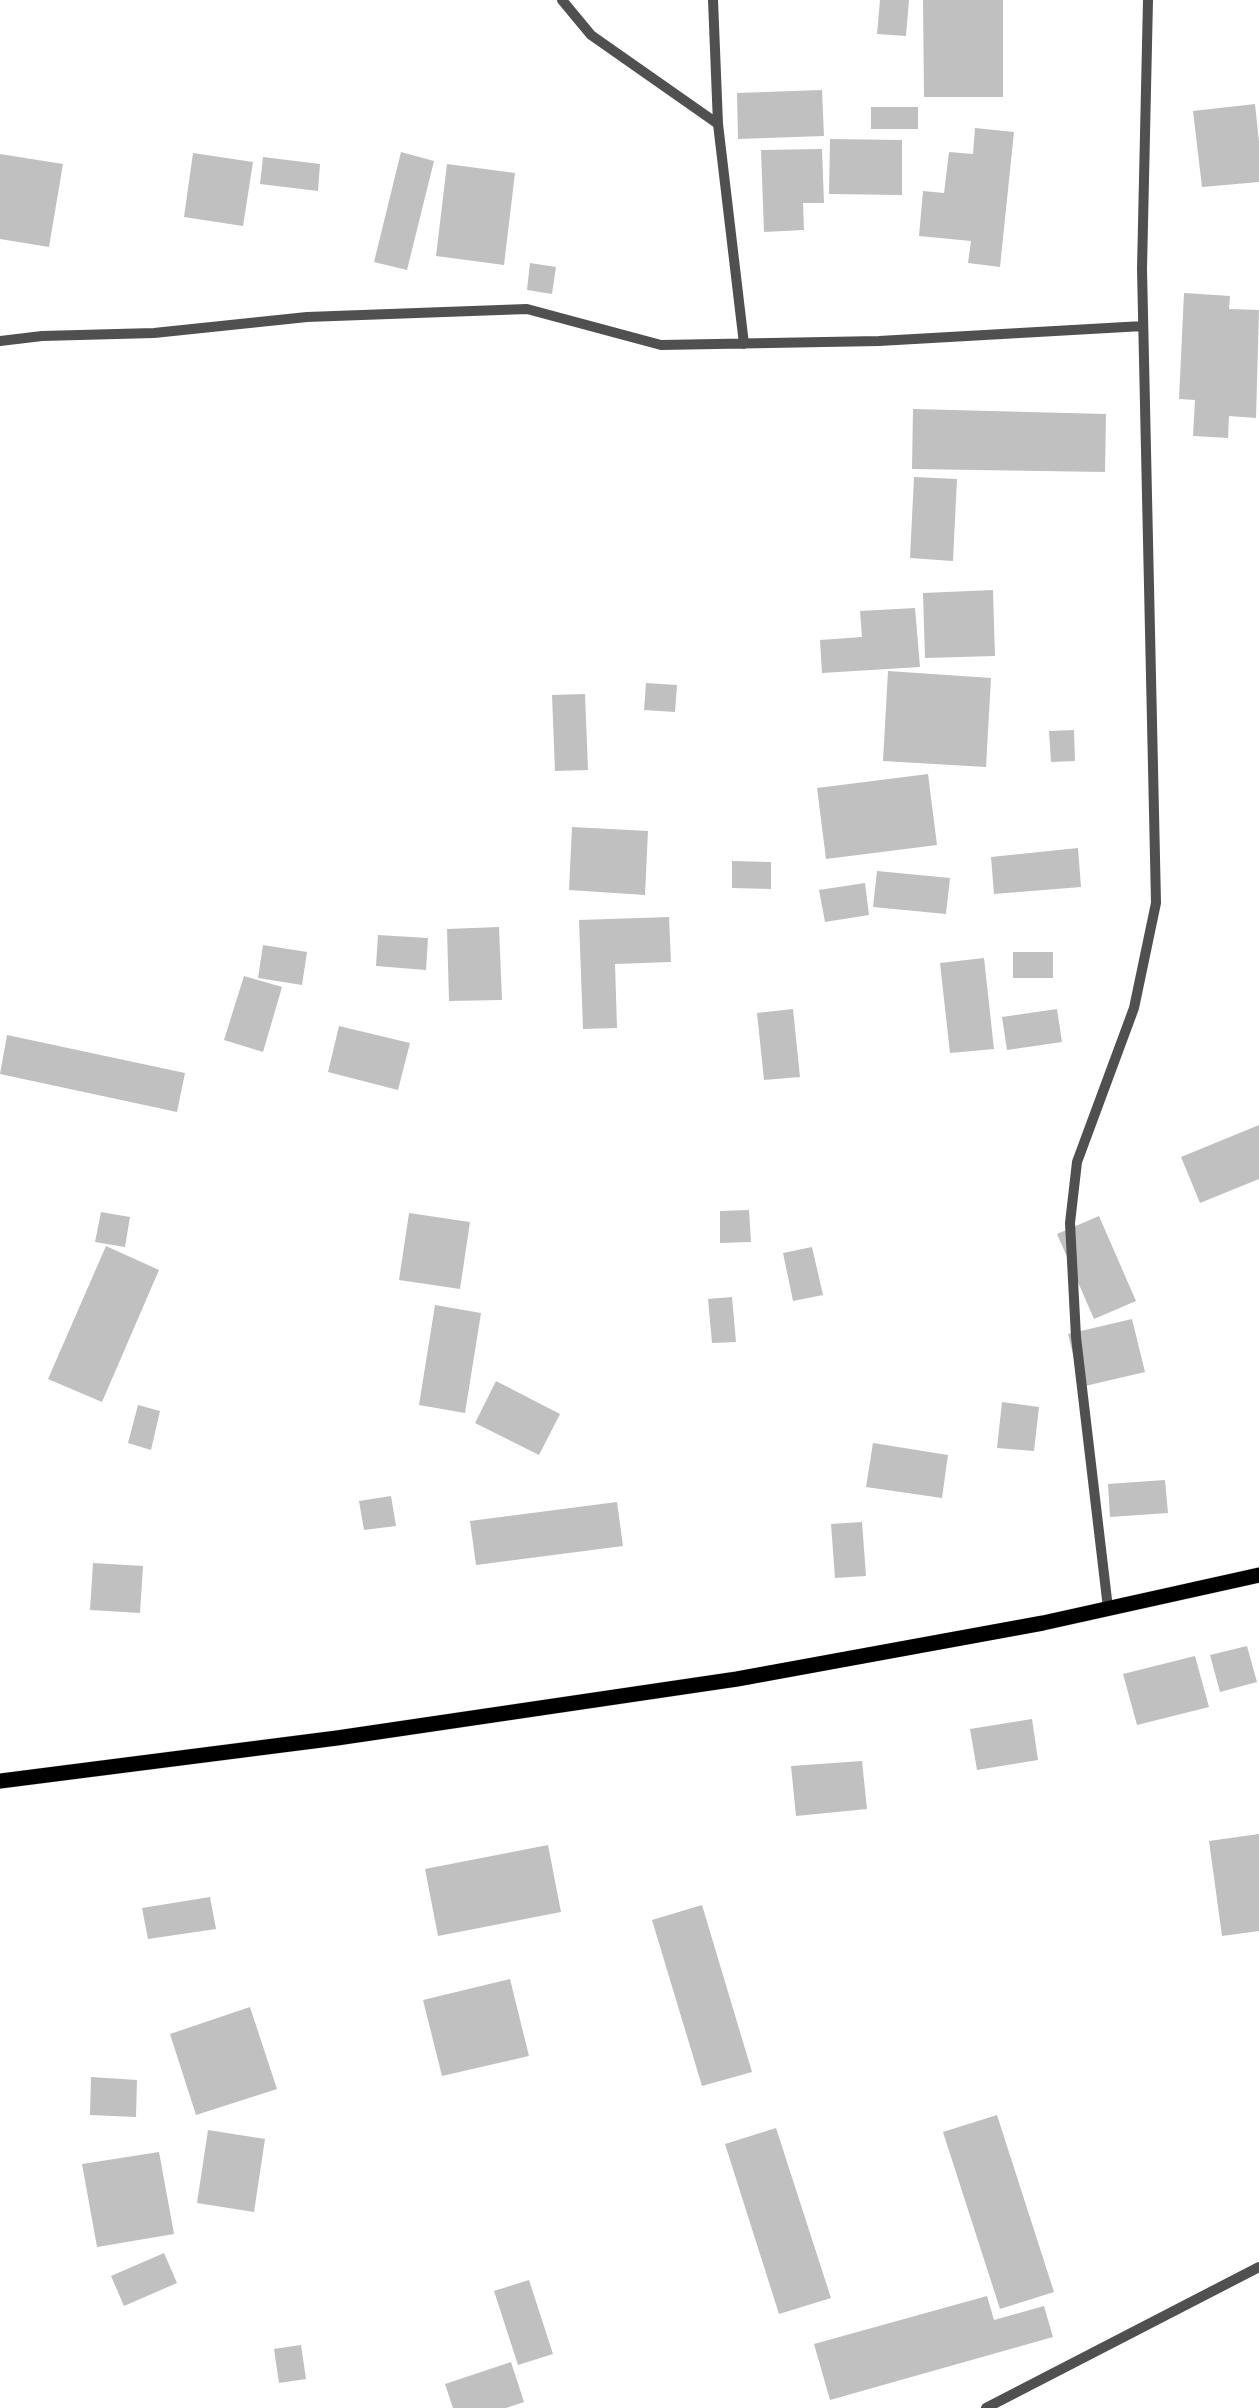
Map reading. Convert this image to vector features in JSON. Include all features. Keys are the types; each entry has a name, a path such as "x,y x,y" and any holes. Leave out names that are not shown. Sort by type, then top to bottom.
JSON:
{"highway":[{"path":"0,1781 337,1738 737,1679 1043,1623 1259,1575"}],"street":[{"path":"562,0 591,34 718,124"},
{"path":"713,0 718,124 744,344"},
{"path":"1108,1608 1076,1337 1070,1223 1077,1162 1134,1008 1156,903 1142,269 1148,0"},
{"path":"0,341 42,336 154,332 307,318 527,308 661,345 878,341 1143,326"},
{"path":"986,2408 1259,2267"}],"building":[{"path":"880,0 909,0 906,36 877,34"},
{"path":"923,0 1003,0 1003,97 924,97"},
{"path":"822,90 824,136 738,139 737,93"},
{"path":"1255,104 1259,142 1259,182 1202,187 1193,111"},
{"path":"871,107 918,107 918,129 871,129"},
{"path":"975,128 1014,132 1000,267 968,263 971,241 919,236 923,191 944,193 949,152 973,154"},
{"path":"830,139 902,140 902,195 829,194"},
{"path":"822,149 824,203 803,203 804,230 764,232 761,150"},
{"path":"401,152 434,161 407,270 374,262"},
{"path":"193,153 253,162 243,226 184,217"},
{"path":"0,154 63,164 49,247 0,239"},
{"path":"263,157 320,164 318,191 260,184"},
{"path":"447,164 515,173 504,265 436,256"},
{"path":"530,263 556,267 552,294 527,290"},
{"path":"1184,293 1230,296 1229,309 1259,310 1256,418 1229,416 1228,438 1193,436 1195,400 1179,399"},
{"path":"913,409 1106,414 1105,472 912,469"},
{"path":"914,477 957,479 953,561 910,558"},
{"path":"993,590 995,656 925,658 923,593"},
{"path":"915,608 920,667 822,673 820,640 862,637 860,611"},
{"path":"888,671 991,678 986,767 883,761"},
{"path":"646,683 677,685 675,712 644,710"},
{"path":"585,694 588,770 555,771 552,695"},
{"path":"1074,730 1075,761 1051,762 1049,731"},
{"path":"928,774 937,845 826,859 817,788"},
{"path":"572,827 648,831 645,895 569,890"},
{"path":"1078,848 1081,887 994,894 991,857"},
{"path":"732,861 771,862 771,889 732,888"},
{"path":"877,871 950,878 946,914 873,907"},
{"path":"865,883 869,915 825,922 819,890"},
{"path":"669,917 671,962 615,964 617,1028 583,1029 579,920"},
{"path":"499,927 502,1000 449,1001 447,929"},
{"path":"378,935 428,938 426,970 376,966"},
{"path":"263,945 307,952 302,985 258,978"},
{"path":"1013,952 1053,952 1053,978 1013,978"},
{"path":"984,958 994,1049 950,1053 940,963"},
{"path":"244,976 282,987 263,1052 224,1040"},
{"path":"793,1009 800,1077 764,1080 757,1013"},
{"path":"1057,1009 1062,1042 1007,1050 1002,1017"},
{"path":"339,1026 410,1043 398,1090 328,1072"},
{"path":"7,1035 185,1073 177,1112 0,1074"},
{"path":"1259,1125 1259,1179 1200,1203 1181,1157"},
{"path":"749,1210 751,1242 720,1243 720,1211"},
{"path":"101,1212 130,1217 125,1247 95,1242"},
{"path":"409,1213 470,1222 460,1289 399,1280"},
{"path":"1099,1216 1136,1301 1094,1319 1057,1234"},
{"path":"106,1246 159,1270 102,1402 48,1379"},
{"path":"812,1247 823,1295 793,1301 783,1253"},
{"path":"732,1297 736,1342 712,1343 708,1299"},
{"path":"435,1305 481,1313 465,1413 419,1405"},
{"path":"1132,1319 1145,1372 1081,1387 1068,1334"},
{"path":"496,1381 560,1414 539,1455 475,1423"},
{"path":"1002,1402 1039,1407 1034,1451 997,1448"},
{"path":"138,1405 160,1411 151,1450 128,1443"},
{"path":"873,1443 948,1455 942,1498 866,1487"},
{"path":"1165,1480 1168,1513 1110,1517 1108,1484"},
{"path":"391,1496 396,1526 364,1530 359,1501"},
{"path":"617,1502 623,1546 476,1565 470,1521"},
{"path":"862,1522 866,1576 835,1578 831,1524"},
{"path":"93,1563 143,1566 140,1613 90,1610"},
{"path":"1247,1646 1257,1682 1220,1692 1210,1655"},
{"path":"1195,1656 1209,1707 1137,1725 1123,1674"},
{"path":"1032,1719 1038,1760 977,1770 970,1729"},
{"path":"862,1761 867,1809 796,1816 791,1766"},
{"path":"1259,1834 1259,1931 1222,1936 1209,1841"},
{"path":"548,1845 561,1912 438,1936 425,1869"},
{"path":"210,1897 216,1929 148,1939 142,1908"},
{"path":"702,1905 752,2072 702,2086 652,1920"},
{"path":"510,1979 529,2056 442,2076 423,2000"},
{"path":"250,2007 277,2089 196,2115 170,2034"},
{"path":"91,2077 137,2080 136,2117 90,2115"},
{"path":"997,2115 1054,2292 1000,2309 943,2132"},
{"path":"776,2128 831,2298 779,2314 725,2144"},
{"path":"208,2130 265,2139 254,2212 197,2203"},
{"path":"159,2152 174,2234 97,2247 82,2164"},
{"path":"164,2253 177,2283 124,2306 111,2276"},
{"path":"529,2280 553,2354 518,2365 494,2291"},
{"path":"987,2296 994,2320 1044,2306 1053,2337 830,2400 814,2344"},
{"path":"301,2345 306,2379 279,2383 274,2349"},
{"path":"511,2362 524,2402 506,2408 453,2408 445,2384"}]}
